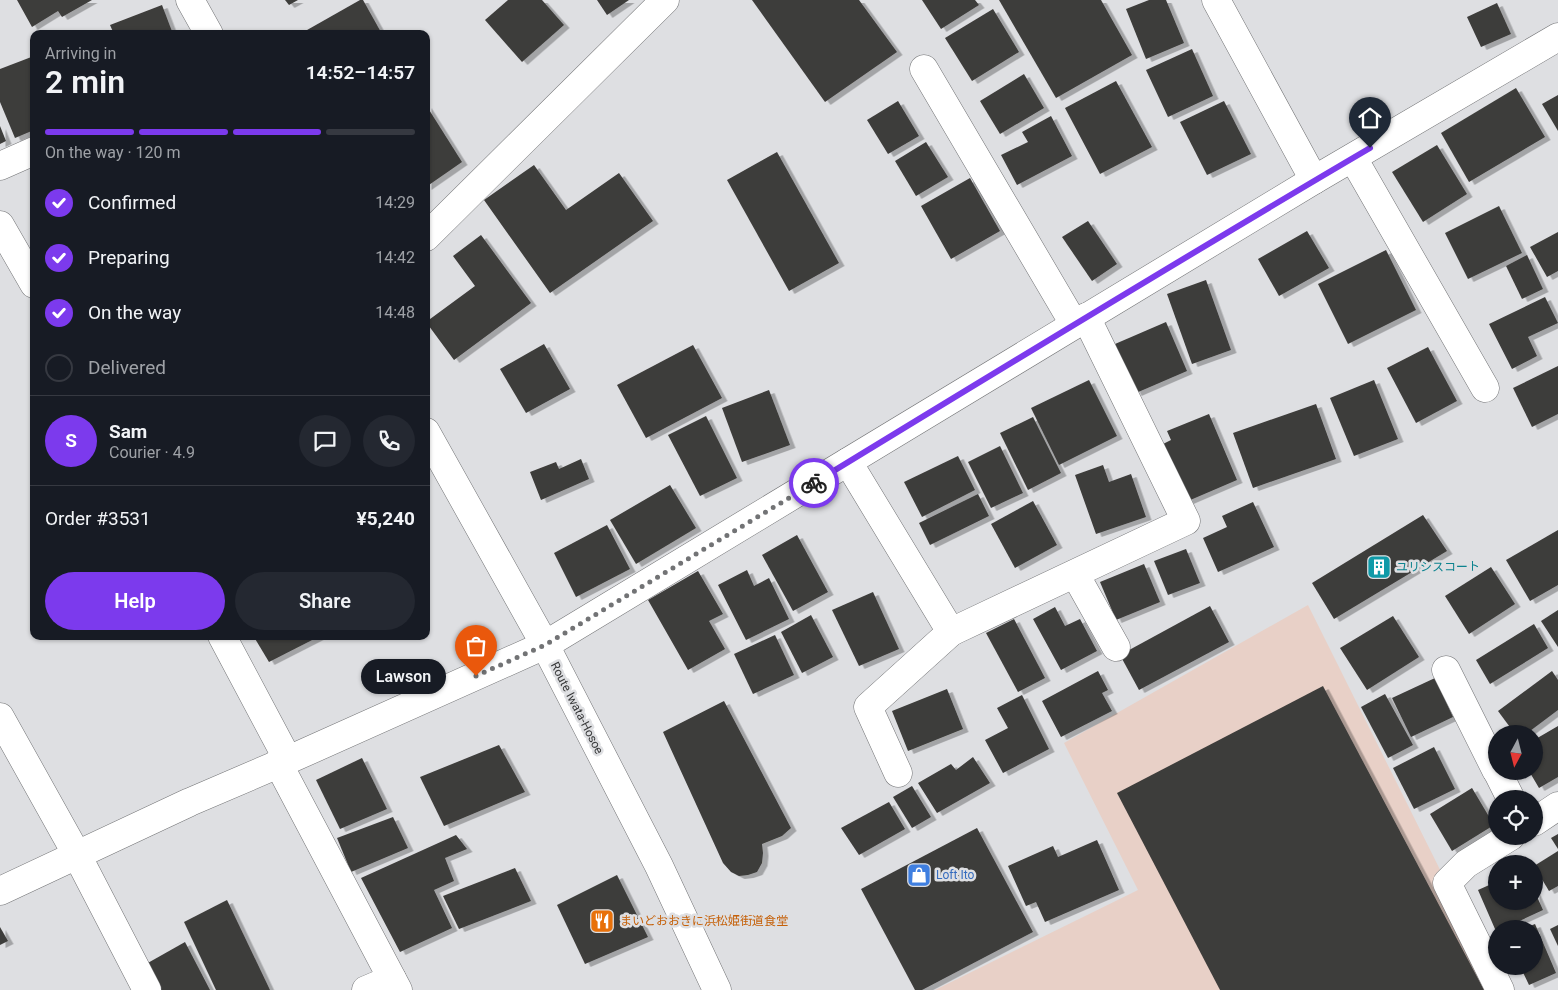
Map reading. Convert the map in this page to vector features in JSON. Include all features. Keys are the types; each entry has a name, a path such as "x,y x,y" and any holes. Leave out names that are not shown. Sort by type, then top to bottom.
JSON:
{"street":[{"path":"190,0 207,30"},
{"path":"430,233 665,0"},
{"path":"1216,0 1314,180"},
{"path":"0,891 190,802 545,645 1080,320 1314,180 1558,38"},
{"path":"898,773 868,707 951,632 1186,521 1080,320 924,69"},
{"path":"0,166 30,153"},
{"path":"1353,158 1486,388"},
{"path":"0,225 30,277"},
{"name":"Route Iwata-Hosoe","path":"430,439 545,645 658,866 717,990"},
{"path":"848,462 951,632"},
{"path":"1075,574 1116,647"},
{"path":"224,640 395,984 366,990"},
{"path":"1446,670 1488,752"},
{"path":"0,717 77,855 147,990"},
{"path":"1543,816 1558,806"},
{"path":"1497,845 1466,864 1447,883 1500,990"}],"shaded area":[{"path":"1308,605 1488,966 1488,975 1493,975 1500,990 935,990 1138,890 1064,743"}],"building":[{"path":"17,0 92,0 62,17 58,11 32,27"},
{"path":"285,0 298,0 289,5"},
{"path":"363,0 380,30 307,30"},
{"path":"508,0 542,0 564,25 522,62 485,20"},
{"path":"597,0 629,0 607,15"},
{"path":"752,0 859,0 897,52 825,102"},
{"path":"922,0 975,0 979,5 941,29"},
{"path":"999,0 1101,0 1132,55 1056,98"},
{"path":"1149,0 1166,0 1184,43 1146,59 1126,9"},
{"path":"1497,3 1511,34 1481,47 1467,17"},
{"path":"162,5 171,30 112,30 110,25"},
{"path":"993,9 1019,52 972,81 945,38"},
{"path":"1192,49 1213,96 1168,117 1146,70"},
{"path":"30,58 30,132 15,138 0,102 0,69"},
{"path":"1024,74 1044,108 1000,134 980,101"},
{"path":"1116,81 1152,147 1100,174 1065,108"},
{"path":"1516,88 1545,137 1469,182 1441,133"},
{"path":"1558,95 1558,131 1542,104"},
{"path":"898,101 919,136 888,154 867,120"},
{"path":"1224,101 1251,154 1207,175 1180,122"},
{"path":"430,111 462,162 430,184"},
{"path":"1051,116 1072,156 1017,185 1001,155 1028,142 1022,132"},
{"path":"0,126 6,141 0,144"},
{"path":"926,142 948,177 916,196 895,161"},
{"path":"1437,145 1467,194 1423,222 1392,172"},
{"path":"777,152 839,263 789,291 727,180"},
{"path":"534,165 566,210 619,173 653,221 550,293 484,200"},
{"path":"970,178 1000,231 951,259 921,206"},
{"path":"1499,206 1522,253 1468,279 1445,233"},
{"path":"1088,221 1117,264 1092,281 1062,237"},
{"path":"1307,231 1329,268 1279,296 1258,259"},
{"path":"1558,232 1558,271 1547,277 1530,247"},
{"path":"481,235 531,303 454,360 430,327 430,319 475,286 453,256"},
{"path":"1386,250 1416,310 1348,344 1318,284"},
{"path":"1527,255 1543,289 1522,299 1506,266"},
{"path":"1206,280 1231,350 1192,364 1167,294"},
{"path":"1545,297 1558,323 1528,337 1537,356 1512,369 1489,324"},
{"path":"1166,322 1187,371 1136,393 1115,344"},
{"path":"544,344 570,389 526,413 500,369"},
{"path":"693,345 722,398 646,438 617,385"},
{"path":"1428,347 1457,401 1416,423 1387,368"},
{"path":"1558,366 1558,414 1532,427 1513,388"},
{"path":"1089,380 1117,436 1059,465 1031,408"},
{"path":"1374,380 1398,439 1354,456 1330,398"},
{"path":"769,390 790,445 742,462 722,408"},
{"path":"1316,404 1336,459 1253,488 1233,433"},
{"path":"1209,414 1237,480 1188,501 1163,444 1171,440 1167,431"},
{"path":"706,416 737,478 700,496 668,435"},
{"path":"1033,417 1061,473 1028,490 1000,433"},
{"path":"1000,446 1023,493 991,508 968,462"},
{"path":"958,456 975,490 922,517 904,482"},
{"path":"581,459 589,479 541,500 530,472 556,462 559,469"},
{"path":"1103,465 1109,482 1131,474 1146,517 1096,534 1075,475"},
{"path":"670,485 696,528 636,564 610,520"},
{"path":"978,494 989,516 930,545 919,523"},
{"path":"1033,501 1057,545 1015,568 991,524"},
{"path":"1253,502 1274,547 1218,572 1203,538 1227,527 1222,516"},
{"name":"ユリシスコート","path":"1423,515 1447,551 1334,619 1312,583"},
{"path":"607,525 630,569 576,597 554,553"},
{"path":"1558,530 1558,585 1530,601 1506,560"},
{"path":"797,535 828,592 793,611 762,555"},
{"path":"1186,549 1200,583 1168,595 1154,561"},
{"path":"1144,564 1160,602 1116,620 1100,582"},
{"path":"1491,567 1515,604 1469,634 1445,596"},
{"path":"747,570 754,586 769,578 789,619 746,640 718,585"},
{"path":"698,571 723,614 709,621 725,649 688,670 648,600"},
{"path":"873,592 899,649 859,666 832,610"},
{"path":"1210,606 1229,642 1139,690 1120,655"},
{"path":"1055,607 1065,626 1080,619 1097,651 1061,670 1033,619"},
{"path":"1558,610 1558,647 1541,621"},
{"path":"811,615 833,657 802,673 781,632"},
{"path":"1393,616 1419,657 1367,690 1340,648"},
{"path":"1014,619 1045,678 1018,692 986,633"},
{"path":"1534,624 1548,648 1490,684 1476,660"},
{"path":"775,635 794,675 753,694 734,654"},
{"path":"256,640 312,640 269,662"},
{"path":"1098,671 1108,690 1102,693 1112,711 1061,737 1042,701"},
{"path":"1552,671 1558,680 1558,710 1538,725 1508,725 1498,711"},
{"path":"1435,678 1453,717 1411,737 1392,698"},
{"path":"1323,686 1484,990 1220,990 1117,793"},
{"path":"947,689 963,729 908,751 892,711"},
{"path":"1385,694 1413,745 1388,758 1361,707"},
{"path":"1022,695 1049,749 1003,773 985,740 1008,728 997,708"},
{"path":"724,701 791,828 782,836 762,844 762,863 757,872 748,875 739,876 731,872 723,863 663,732"},
{"path":"1558,726 1558,777 1539,788 1534,780 1543,780 1543,735"},
{"path":"499,745 525,792 444,826 420,777"},
{"path":"1434,747 1455,789 1414,809 1393,768"},
{"path":"973,757 990,783 937,813 918,783 951,764 956,770"},
{"path":"362,758 387,809 340,829 316,780"},
{"path":"912,786 931,817 912,828 893,797"},
{"path":"1472,788 1488,815 1488,829 1452,851 1430,814"},
{"path":"889,802 905,829 859,855 841,828"},
{"path":"393,817 408,848 351,872 337,838"},
{"path":"977,828 1033,932 922,990 915,990 861,889"},
{"path":"1558,834 1558,849 1551,838"},
{"path":"456,835 467,849 445,858 454,881 434,890 452,928 400,952 361,878"},
{"path":"1097,840 1119,890 1045,922 1036,902 1026,906 1008,866 1053,846 1058,857"},
{"path":"1558,851 1558,886 1549,891 1543,881 1543,860"},
{"path":"515,868 531,901 459,929 443,896"},
{"name":"まいどおおきに浜松姫街道食堂","path":"617,875 648,937 585,964 557,905"},
{"path":"1488,886 1488,910 1543,910 1521,920 1491,920 1478,890"},
{"path":"227,900 270,990 216,990 184,922"},
{"path":"1558,925 1558,946 1550,929"},
{"path":"0,927 8,941 0,945"},
{"path":"185,942 210,990 160,990 146,964"},
{"path":"1543,943 1556,973 1529,985 1524,975 1543,975"}],"way so far":[{"path":"476,676 545,645 814,483"}],"place":[{"name":"ユリシスコート","path":"1379,567"},
{"name":"Lawson","path":"476,676"},
{"name":"Loft Ito","path":"919,875"},
{"name":"まいどおおきに浜松姫街道食堂","path":"602,921"}],"route":[{"path":"814,483 1074,324 1370,148"}]}
